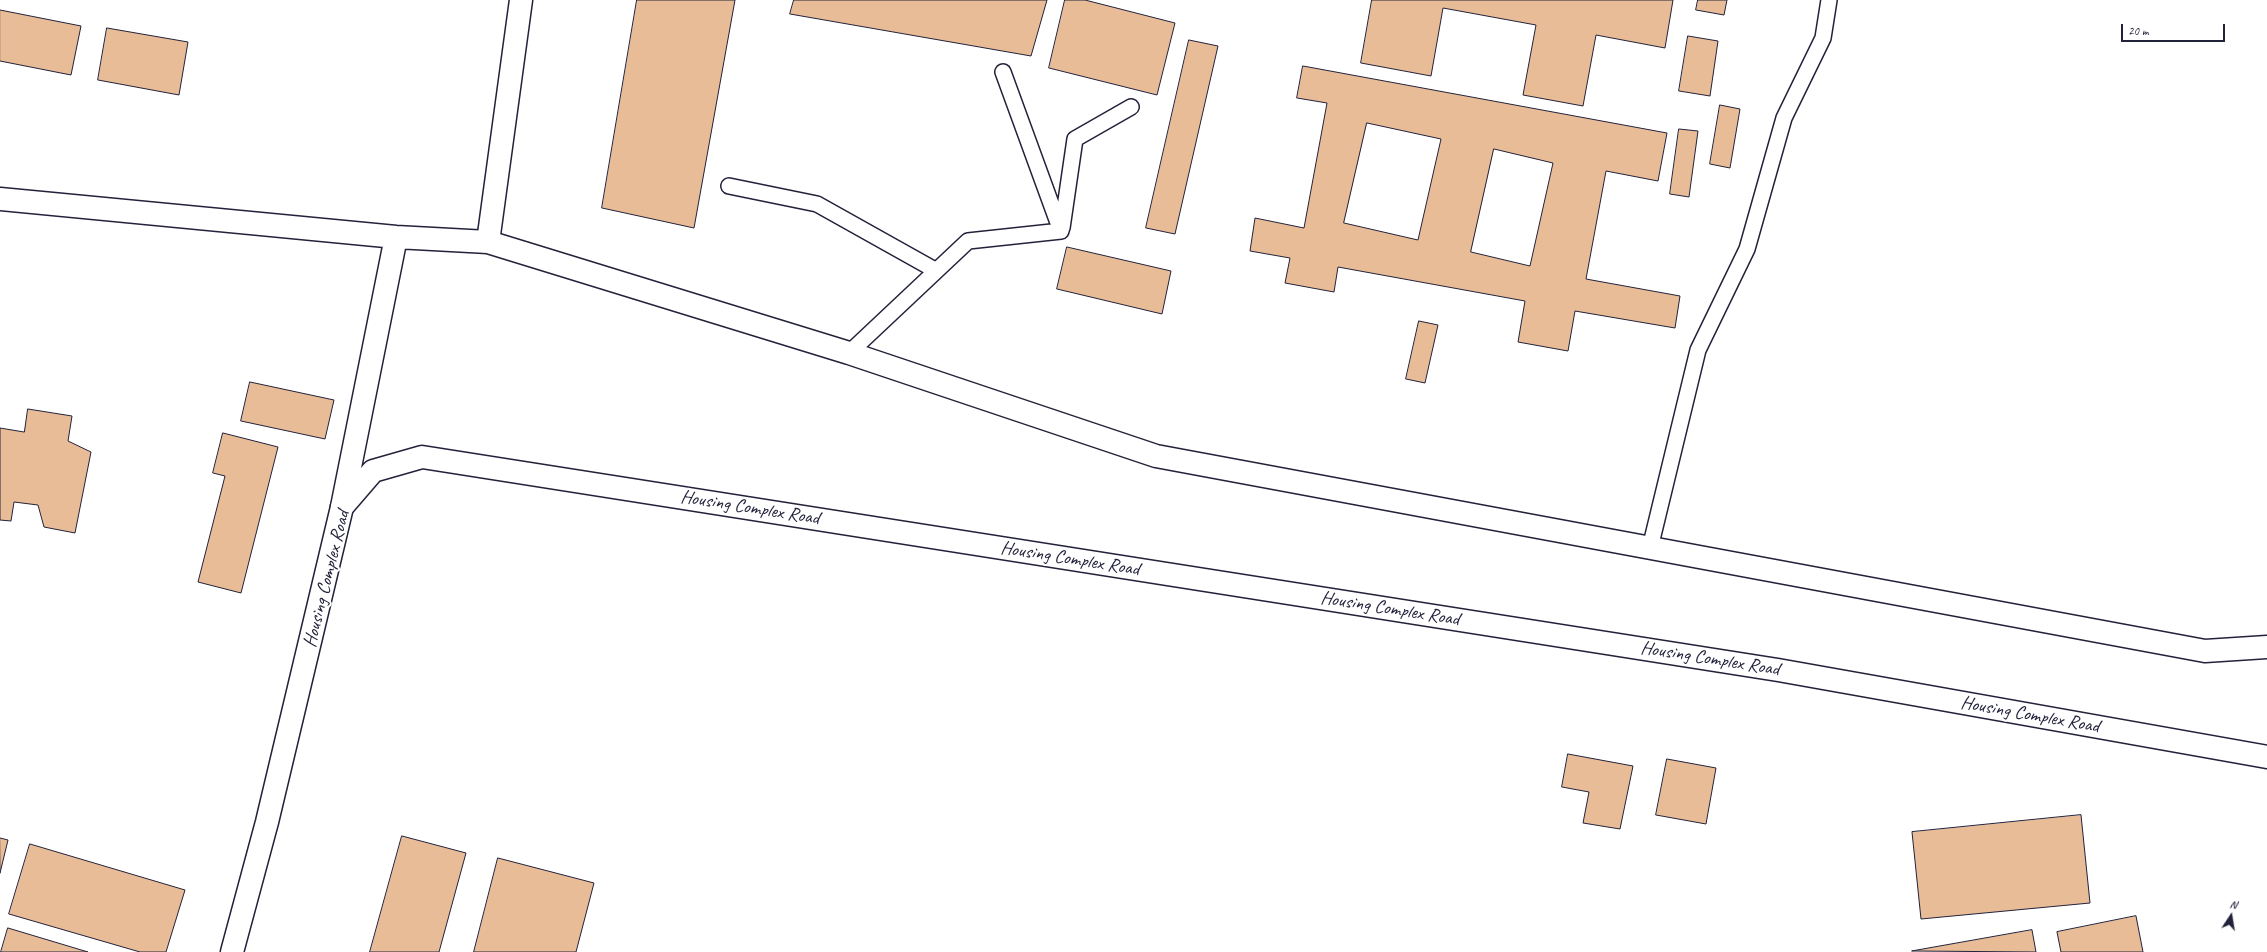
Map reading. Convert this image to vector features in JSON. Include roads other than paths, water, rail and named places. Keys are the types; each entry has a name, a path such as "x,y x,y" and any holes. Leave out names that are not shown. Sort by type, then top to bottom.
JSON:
{"street":[{"path":"488,242 521,0"},
{"path":"0,199 396,237 488,242 849,353 1156,456 2205,652 2267,647"},
{"path":"342,507 396,237"},
{"name":"Housing Complex Road","path":"232,952 267,822 342,507 373,471 422,457 1778,670 2267,757"}],"lane":[{"path":"1650,548 1698,350 1747,249 1784,118 1823,38 1830,0"},
{"path":"1003,72 1061,231"},
{"path":"1061,231 1075,139 1131,107"},
{"path":"729,186 817,204 936,270"},
{"path":"849,353 968,241 1061,231"}]}
